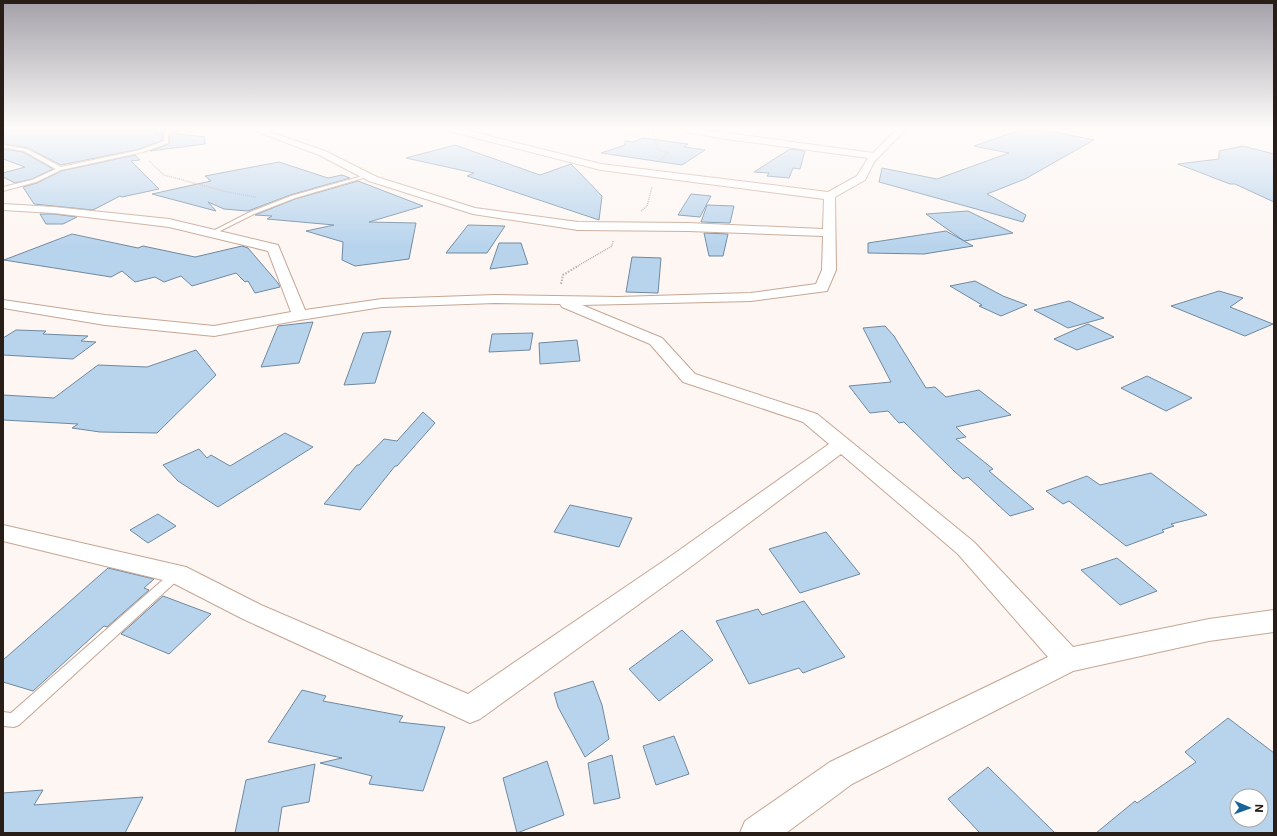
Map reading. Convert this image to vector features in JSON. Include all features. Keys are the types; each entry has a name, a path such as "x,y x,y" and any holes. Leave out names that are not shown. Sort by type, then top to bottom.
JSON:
{"street":[{"path":"352,168 368,176 473,211 578,226 828,233"},
{"path":"608,168 830,196 861,178 867,168"},
{"path":"3,304 105,320 214,331 300,315 382,303 495,299 618,301 751,296 822,288 828,270 830,196"},
{"path":"3,207 54,210 169,223 274,248 300,315"},
{"path":"558,300 656,341 689,378 810,418 966,548 1068,660"},
{"path":"3,533 177,574 252,612 470,709 674,567 842,444"},
{"path":"758,833 841,773 1068,660 1209,630 1274,621"}],"lane":[{"path":"3,189 34,181 64,168"},
{"path":"212,234 252,213 282,202 368,176"},
{"path":"3,719 14,720 177,574"}],"path":[{"path":"156,168 164,175 226,192 282,202"},
{"path":"656,175 657,168"}],"building":[{"path":"21,168 53,169 32,179 15,183 3,177 3,173"},
{"path":"75,168 138,168 159,189 122,197 120,196 93,210 34,204 23,187 37,183 61,171"},
{"path":"247,168 297,168 328,178 342,175 350,178 290,195 248,211 224,209 208,202 216,211 152,194 211,181 205,176"},
{"path":"451,168 520,168 540,175 560,168 575,168 602,196 599,220 467,176 474,173"},
{"path":"760,168 793,168 789,178 767,176 769,173 754,172"},
{"path":"882,168 937,179 967,168 1044,168 1025,179 987,194 1026,215 1023,222 879,182"},
{"path":"1188,168 1274,168 1274,202 1235,184 1230,184"},
{"path":"358,181 423,206 369,222 416,223 409,259 355,266 342,260 343,242 306,231 334,225 267,219 272,216 255,215 295,199"},
{"path":"691,194 711,196 700,217 678,215"},
{"path":"707,205 734,206 730,223 701,222"},
{"path":"968,211 1013,233 964,241 926,214"},
{"path":"40,214 77,217 63,224 46,224"},
{"path":"468,225 505,226 487,253 446,253"},
{"path":"946,231 973,246 924,254 868,253 868,243"},
{"path":"704,233 728,234 723,256 709,256"},
{"path":"72,234 138,248 143,246 195,257 242,246 248,248 280,287 255,293 248,281 245,282 236,273 192,286 181,276 164,282 155,277 135,282 122,271 111,277 4,260"},
{"path":"499,243 521,243 528,264 490,269"},
{"path":"632,257 661,258 658,293 626,292"},
{"path":"975,281 1003,296 1027,305 1001,316 979,306 982,305 950,286"},
{"path":"1219,291 1243,298 1230,307 1273,324 1245,336 1171,306"},
{"path":"1069,301 1104,318 1068,328 1034,310"},
{"path":"313,322 299,363 261,367 278,326"},
{"path":"1088,324 1114,337 1077,350 1054,339"},
{"path":"885,326 894,336 926,388 935,387 946,397 979,390 1011,415 956,427 966,437 956,439 993,469 989,471 1034,509 1010,516 968,477 963,479 904,422 899,423 888,411 870,413 849,386 891,382 863,328"},
{"path":"16,330 46,331 43,334 88,336 81,341 96,342 73,359 3,355 3,338"},
{"path":"391,331 375,383 344,385 363,333"},
{"path":"533,333 530,350 489,352 492,334"},
{"path":"577,340 580,361 540,364 539,343"},
{"path":"196,350 216,375 157,433 100,432 72,428 78,424 3,420 3,395 54,398 98,365 147,367"},
{"path":"1147,376 1192,398 1166,411 1121,388"},
{"path":"423,412 435,423 397,466 395,466 360,510 324,504 357,465 359,465 384,439 397,441"},
{"path":"285,433 313,447 218,507 178,481 163,465 199,449 207,458 211,455 230,466"},
{"path":"1151,473 1207,515 1171,524 1174,526 1162,530 1164,532 1126,546 1069,501 1063,504 1046,491 1087,476 1100,485"},
{"path":"570,505 632,518 619,547 554,532"},
{"path":"158,514 176,526 148,543 130,530"},
{"path":"826,532 860,574 800,593 769,549"},
{"path":"1117,558 1157,591 1120,605 1081,570"},
{"path":"108,568 154,579 144,588 149,590 107,627 104,626 33,691 3,682 3,660"},
{"path":"163,596 211,614 169,654 121,634"},
{"path":"804,601 845,657 803,673 799,668 749,684 716,621 758,609 762,615"},
{"path":"682,630 713,660 659,701 629,669"},
{"path":"593,681 602,705 609,739 585,757 558,707 554,693"},
{"path":"302,690 326,696 323,701 403,716 399,722 445,727 423,791 369,784 372,776 320,763 342,758 268,742"},
{"path":"1228,718 1274,753 1274,833 1096,833 1135,801 1137,803 1196,762 1185,752"},
{"path":"674,736 689,774 656,785 643,746"},
{"path":"612,755 620,798 594,804 588,763"},
{"path":"547,761 564,815 517,833 503,778"},
{"path":"315,764 309,802 282,807 278,833 235,833 246,780"},
{"path":"988,767 1055,833 980,833 948,799"},
{"path":"43,790 34,805 143,797 125,833 3,833 3,793"}]}
